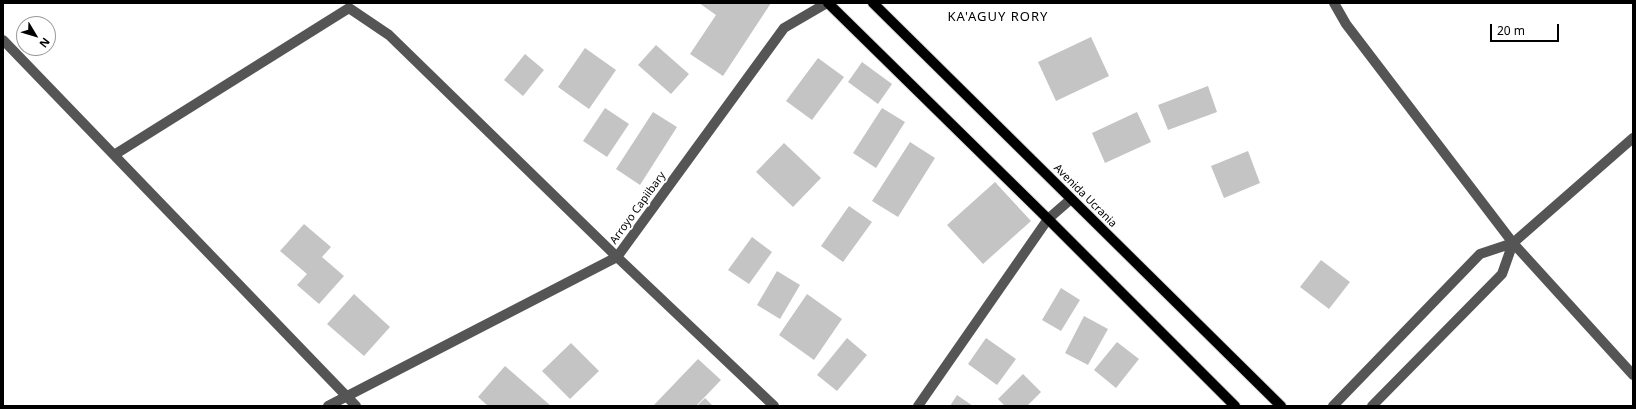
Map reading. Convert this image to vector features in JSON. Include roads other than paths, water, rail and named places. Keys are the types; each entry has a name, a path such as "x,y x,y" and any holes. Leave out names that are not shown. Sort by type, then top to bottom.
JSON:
{"main road":[{"path":"828,3 1048,219 1235,406"},
{"name":"Avenida Ucrania","path":"873,3 1281,406"}],"street":[{"name":"Arroyo Capiibary","path":"328,406 617,257 784,28 828,3"},
{"path":"1334,3 1346,24 1513,243 1633,375"},
{"path":"114,155 349,6 390,35 617,257 774,406"},
{"path":"3,40 356,406"},
{"path":"1333,406 1480,254 1513,243 1633,138"},
{"path":"918,406 1048,219 1071,199"},
{"path":"1372,406 1502,274 1513,243"}],"district":[{"name":"KA'AGUY RORY","path":"998,17"}]}
